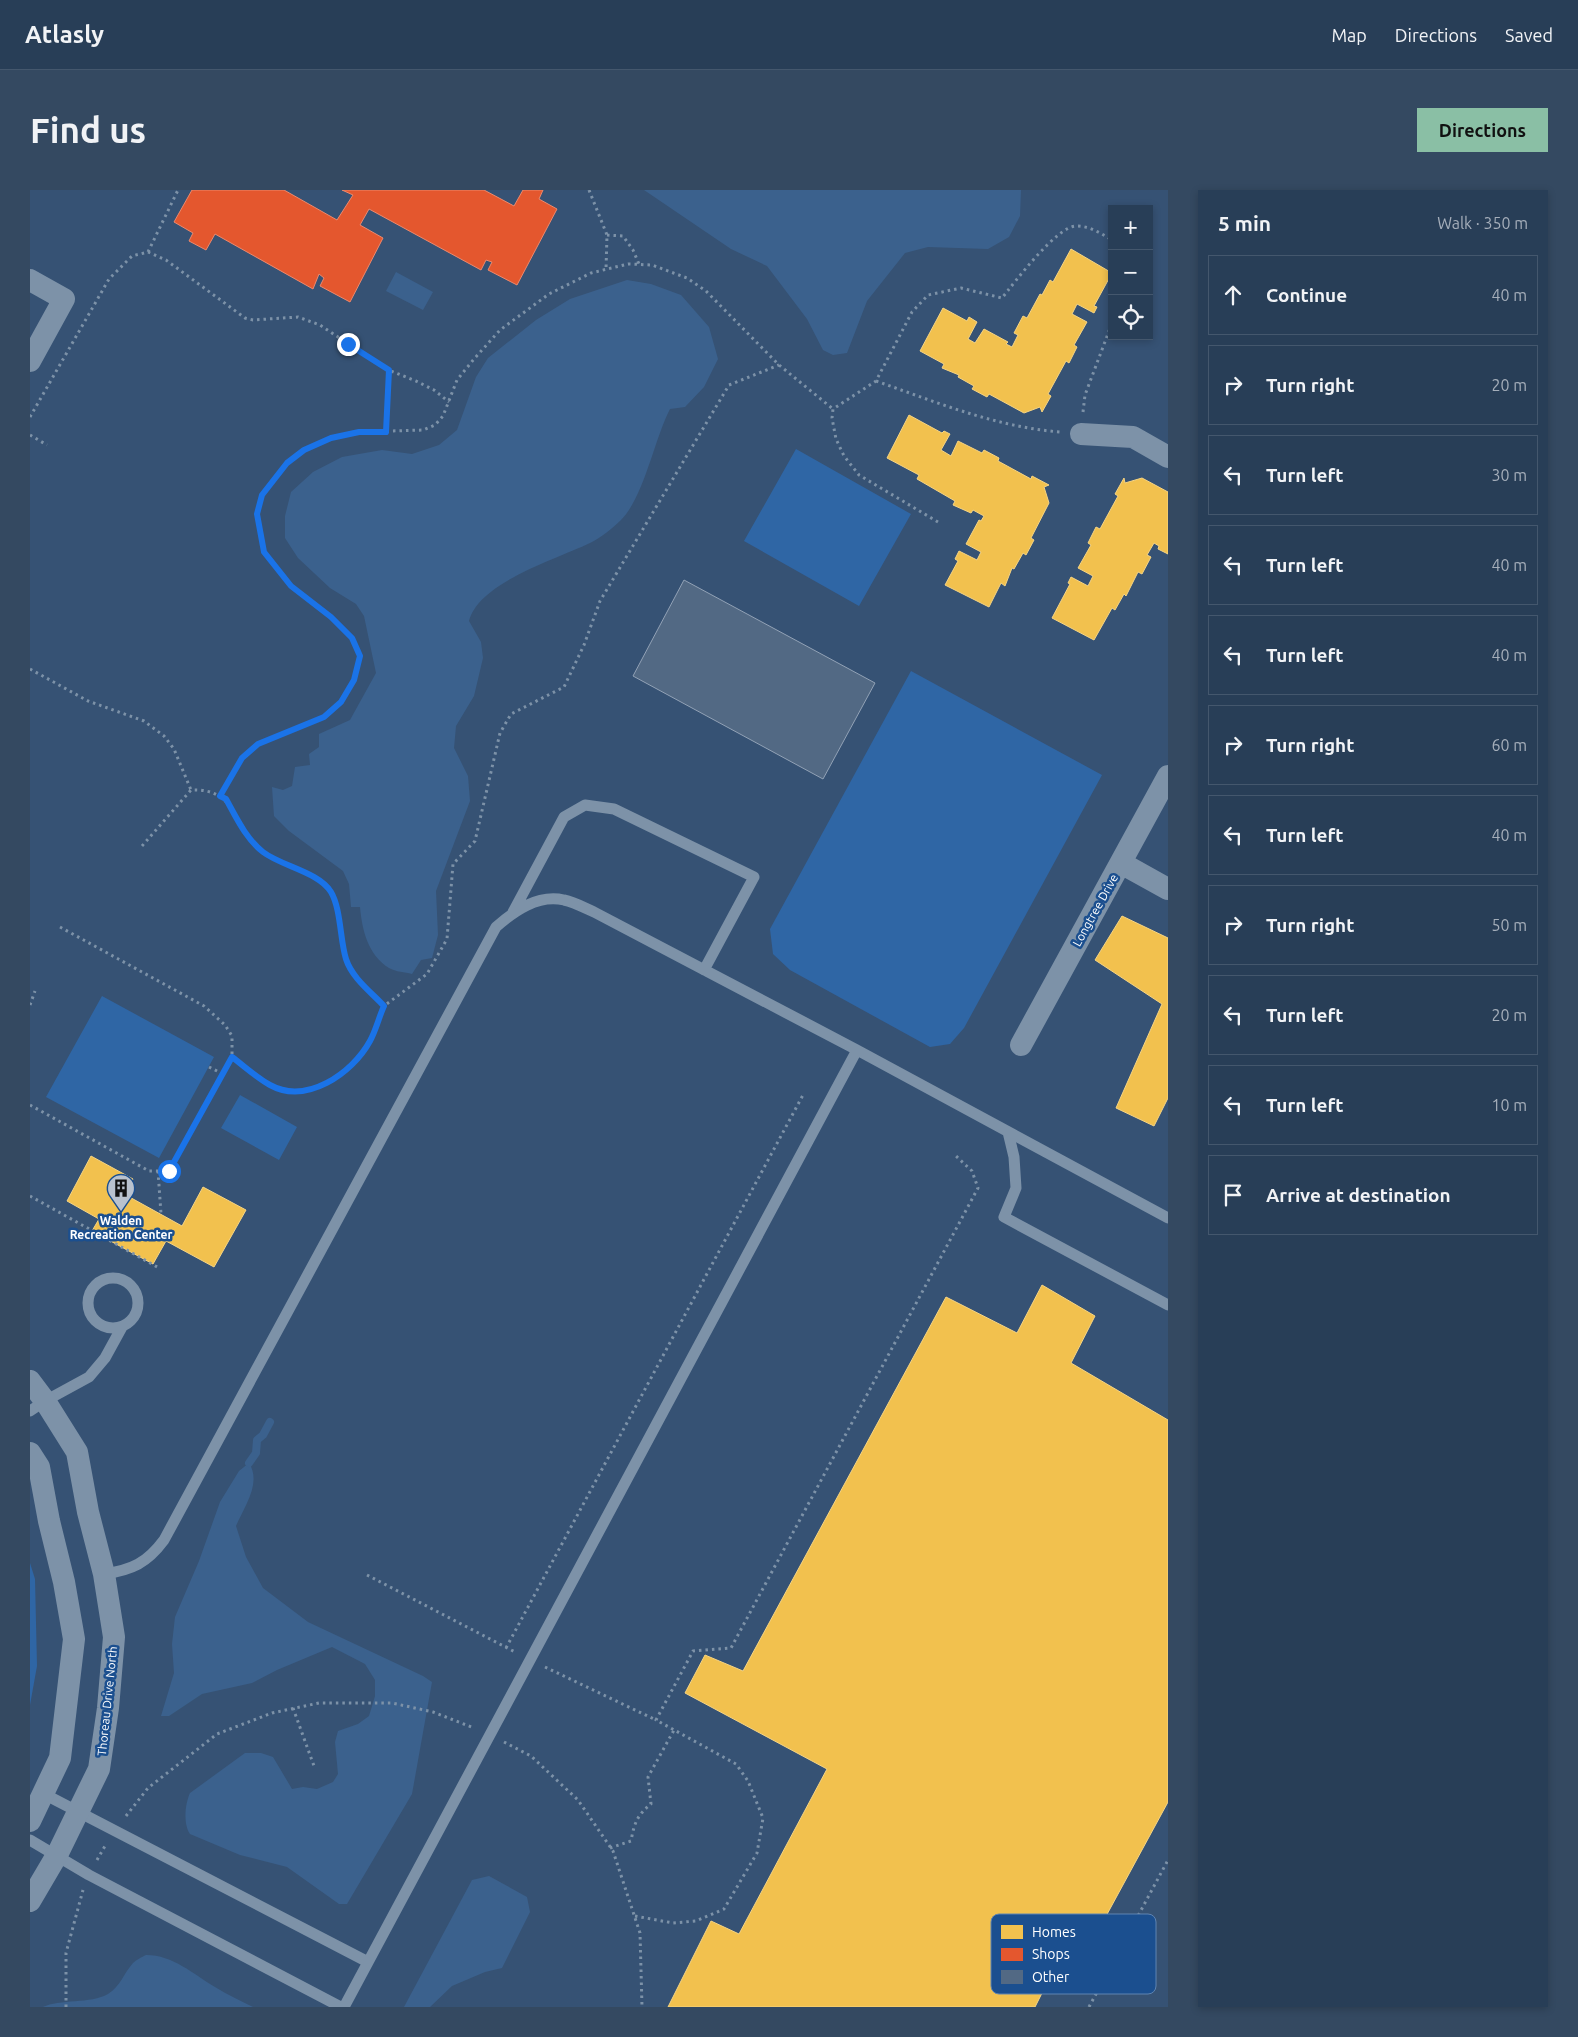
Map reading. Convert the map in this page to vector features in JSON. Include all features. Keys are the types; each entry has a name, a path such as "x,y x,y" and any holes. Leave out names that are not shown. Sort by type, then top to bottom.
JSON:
{"street":[{"path":"30,280 64,299 30,361"},
{"path":"1081,434 1133,437 1168,457"},
{"name":"Longtree Drive","path":"1021,1044 1168,776"},
{"path":"1121,863 1168,889"},
{"name":"Thoreau Drive North","path":"30,1381 37,1406 77,1452 88,1512 104,1574 114,1637 108,1708 99,1769 57,1855 30,1901"},
{"path":"30,1453 39,1467 49,1521 64,1582 74,1639 60,1758 44,1794 31,1817"}],"lane":[{"path":"513,912 564,817 585,805 614,809 754,877 704,970"},
{"path":"104,1574 118,1572 139,1564 154,1553 164,1540 496,926 513,912 542,899 564,900 594,912 857,1050 1168,1218"},
{"path":"30,1840 89,1875 342,2007 531,1660 857,1050"},
{"path":"1008,1132 1014,1157 1016,1188 1004,1217 1168,1305"},
{"path":"37,1406 90,1377 105,1358 122,1327 132,1320 138,1310 138,1298 133,1287 123,1279 111,1277 100,1281 91,1290 88,1302 90,1314 98,1323 104,1326 109,1328 122,1327"},
{"path":"44,1794 368,1962"}],"path":[{"path":"148,252 178,190"},
{"path":"590,190 607,235 606,269"},
{"path":"833,409 876,381 912,312 928,295 961,288 1002,298 1031,263 1064,229 1074,226 1094,229 1108,238"},
{"path":"607,235 622,236 633,250 639,264"},
{"path":"30,417 109,279 132,256 148,252 166,260 245,318 253,320 298,317 320,325 389,370 434,390 449,402"},
{"path":"220,796 242,758 258,744 324,717 341,702 354,680 360,656 352,638 331,617 291,586 264,552 257,514 262,495 287,463 304,450 331,438 359,432 423,430 435,425 444,416 457,380 500,330 548,294 591,273 628,264 652,265 687,278 706,292 779,365 833,409"},
{"path":"876,381 958,410 1034,430 1081,434 1085,395 1108,334"},
{"path":"232,1057 270,1085 288,1091 307,1091 328,1082 351,1066 369,1043 384,1006 428,974 447,939 453,864 475,841 500,732 511,714 564,687 584,645 600,600 729,385 779,365"},
{"path":"386,432 389,370"},
{"path":"833,409 832,418 836,439 844,456 859,475 938,522"},
{"path":"30,435 47,445"},
{"path":"30,669 88,701 144,721 164,736 174,749 191,790"},
{"path":"142,846 191,790 205,789 226,799 252,842 263,852 322,882 331,893 346,960 358,979 384,1006"},
{"path":"30,1105 149,1171 169,1171 232,1057 232,1036 225,1024 204,1006 60,927"},
{"path":"30,1005 36,991"},
{"path":"209,1067 223,1074"},
{"path":"506,1648 803,1095"},
{"path":"656,1720 694,1651 731,1648 978,1188 972,1171 956,1156"},
{"path":"158,1171 161,1214"},
{"path":"30,1196 159,1268"},
{"path":"367,1575 506,1648 656,1720 736,1764 748,1781 763,1818 757,1853 724,1909 696,1920 673,1923 635,1916"},
{"path":"66,2007 64,2000 66,1953 77,1908 89,1875 114,1831 148,1788 217,1734 272,1713 293,1708 320,1703 367,1702 392,1703 433,1712 491,1734 530,1756 578,1800 610,1848 635,1916 640,1933 642,2007"},
{"path":"293,1708 314,1766"},
{"path":"610,1848 631,1841 634,1824 640,1813 651,1804 648,1777 674,1730"},
{"path":"1139,1914 1168,1860"},
{"path":"1089,2007 1096,1994"}],"shaded area":[{"path":"644,190 1021,190 1020,216 1009,237 988,249 928,247 905,253 867,301 847,353 833,355 823,350 807,319 767,266 731,249"},
{"path":"396,272 433,292 423,310 386,291"},
{"path":"627,280 651,284 681,295 709,327 718,359 704,387 685,407 670,409 636,497 621,520 606,533 590,543 540,564 503,583 487,595 476,607 469,621 481,642 483,658 474,696 456,726 454,748 468,776 470,801 436,891 438,935 432,958 421,960 412,974 389,968 376,956 367,941 360,907 351,907 349,884 343,871 289,831 274,816 272,787 283,790 292,786 295,767 310,765 309,754 319,747 319,734 350,720 376,673 364,616 356,604 330,588 298,558 285,538 285,516 291,492 313,472 342,457 382,450 412,454 439,445 457,430 476,377 488,358 536,320 570,299"},
{"path":"796,449 911,514 859,606 744,541"},
{"path":"911,671 1102,775 964,1028 950,1044 930,1047 790,970 773,954 770,929"},
{"path":"102,996 214,1057 159,1158 46,1097"},
{"path":"240,1095 297,1127 279,1160 221,1128"},
{"path":"249,1463 253,1471 253,1487 236,1526 246,1557 263,1588 308,1622 432,1682 412,1794 347,1904 339,1904 287,1867 240,1855 190,1834 186,1825 186,1814 190,1793 245,1753 261,1753 273,1757 292,1789 303,1787 317,1789 333,1782 338,1774 335,1742 338,1731 358,1724 369,1716 375,1696 375,1680 365,1664 332,1647 277,1670 252,1683 202,1694 169,1716 161,1716 174,1673 172,1644 175,1617 199,1561 220,1502 239,1471"},
{"path":"30,1563 35,1579 37,1666 30,1705"},
{"path":"489,1876 527,1897 530,1912 502,1968 485,1972 452,1986 430,2007 404,2007 472,1880"},
{"path":"146,1955 165,1958 174,1962 220,1990 253,2007 43,2007 58,2003 93,1999 108,1994 116,1988 133,1963"}],"building: Homes":[{"path":"1071,249 1108,271 1108,280 1094,306 1097,307 1094,313 1077,304 1072,314 1087,322 1074,345 1077,347 1069,363 1066,361 1048,394 1051,396 1042,412 1040,407 1024,413 989,394 987,397 972,389 974,386 958,377 959,375 942,368 944,364 920,351 943,308 967,321 969,317 977,322 968,339 975,343 984,329 1008,342 1006,344 1012,347 1018,335 1014,333 1023,316 1027,318 1050,280 1053,282"},
{"path":"909,415 942,433 944,431 950,434 941,450 951,456 958,441 982,453 984,450 999,458 998,461 1031,479 1032,476 1049,485 1044,487 1049,503 1031,538 1034,540 1026,555 1023,553 1014,569 1012,568 1005,586 1001,583 989,607 945,585 958,561 955,559 959,551 977,560 981,552 966,544 979,520 981,521 984,516 973,510 971,513 953,505 955,501 917,479 919,475 887,458"},
{"path":"1124,478 1125,483 1142,478 1168,492 1168,554 1158,549 1159,546 1154,543 1147,555 1151,557 1142,574 1138,572 1126,596 1124,594 1115,610 1112,608 1094,640 1052,618 1070,584 1068,583 1071,577 1088,586 1093,576 1078,568 1091,545 1088,543 1096,527 1100,529 1118,496 1115,494"},
{"path":"1122,916 1168,938 1168,1098 1154,1126 1116,1108 1162,1004 1095,960"},
{"name":"Walden Recreation Center","path":"91,1156 133,1179 124,1194 182,1226 203,1187 246,1210 214,1267 166,1241 153,1264 92,1231 99,1219 67,1201"},
{"path":"1042,1285 1095,1316 1071,1363 1168,1420 1168,1802 1107,1914 991,1914 991,1994 1042,1994 1035,2007 668,2007 711,1921 739,1934 827,1769 685,1693 705,1655 743,1671 946,1297 1017,1333"}],"building: Shops":[{"path":"192,190 284,190 337,220 353,195 342,190 484,190 514,206 523,190 543,190 539,199 557,209 517,285 488,270 492,262 486,260 481,270 369,209 360,225 383,238 350,302 320,286 324,278 319,274 313,289 215,234 206,250 189,241 193,233 174,222"}],"building: Other":[{"path":"684,580 875,683 823,779 633,676"}],"waterway":[{"path":"249,1463 256,1453 257,1440 263,1435 270,1422"}],"place":[{"name":"Walden Recreation Center","path":"121,1212"}],"route":[{"path":"169,1171 232,1057 270,1085 288,1091 307,1091 328,1082 351,1066 369,1043 384,1006 358,979 346,960 331,893 322,882 263,852 252,842 226,799 220,796 242,758 258,744 324,717 341,702 354,680 360,656 352,638 331,617 291,586 279,573 264,552 257,514 262,495 287,463 304,450 331,438 359,432 386,432 389,370 348,344"}]}
